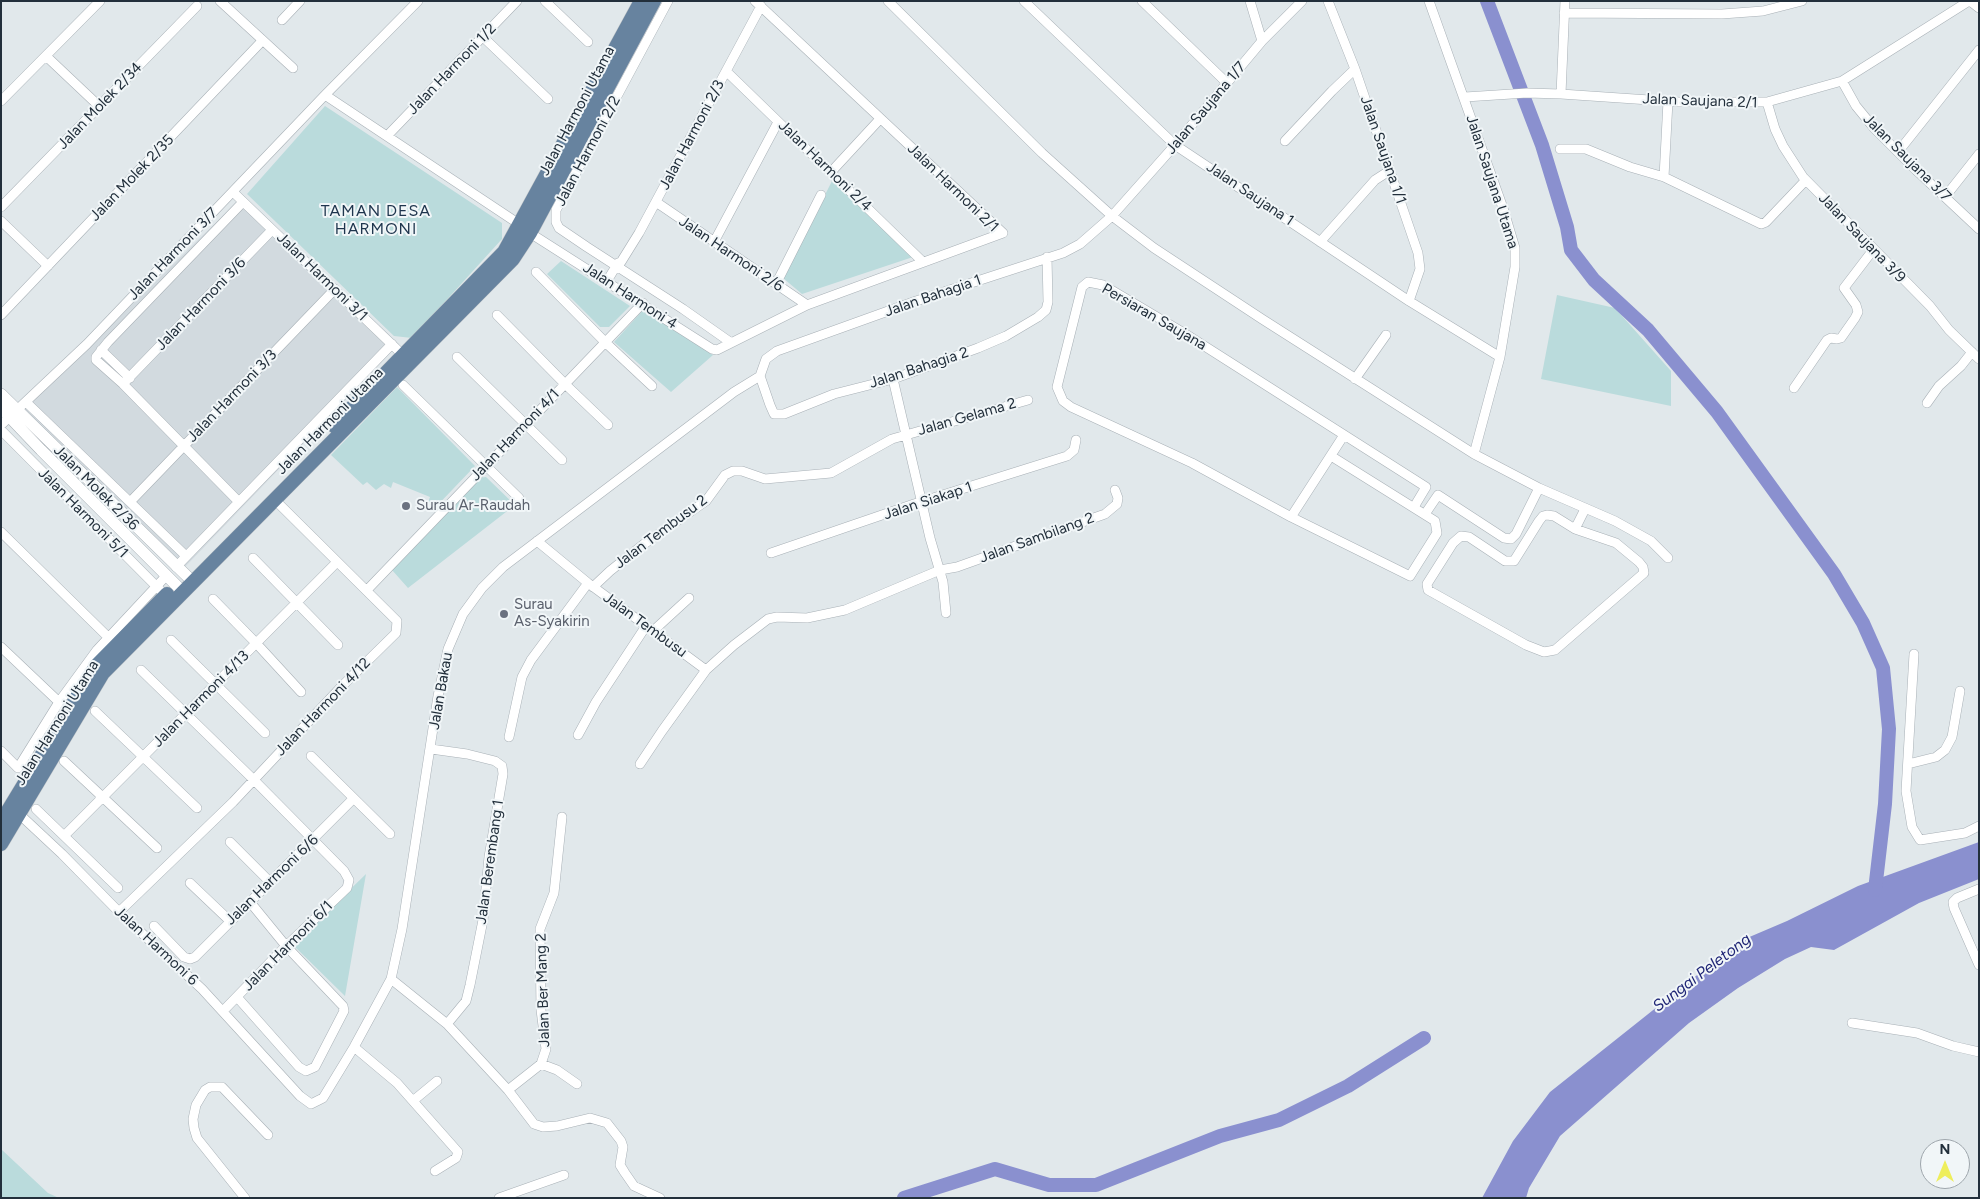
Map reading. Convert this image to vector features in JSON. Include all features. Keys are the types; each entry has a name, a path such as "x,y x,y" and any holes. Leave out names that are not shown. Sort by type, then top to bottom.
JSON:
{"main road":[{"name":"Jalan Harmoni Utama","path":"1,844 15,811 96,666 160,591 180,579 274,499 407,359 504,252 641,1"},
{"name":"Jalan Harmoni Utama","path":"1,822 15,811 103,673 128,649 180,579 513,259 530,233 654,1"}],"street":[{"path":"1,101 100,1"},
{"path":"220,1 293,68"},
{"path":"282,20 300,1"},
{"name":"Jalan Harmoni 3/7","path":"13,413 86,344 418,1"},
{"name":"Jalan Harmoni 1/2","path":"387,136 517,1"},
{"path":"545,1 588,42"},
{"name":"Jalan Harmoni 2/2","path":"668,1 556,210 556,222 559,228 619,265 730,342"},
{"path":"888,1 1042,153 1112,216 1154,248 1253,314 1474,454 1539,488 1615,521 1651,541 1668,558"},
{"name":"Jalan Saujana 1","path":"1024,1 1175,145 1320,242 1411,295 1495,354"},
{"path":"1142,1 1228,83"},
{"path":"1250,1 1262,41"},
{"name":"Jalan Saujana 1/7","path":"1112,216 1175,145 1262,41 1302,1"},
{"name":"Jalan Saujana 1/1","path":"1328,1 1355,69 1420,263 1411,295"},
{"name":"Jalan Saujana Utama","path":"1429,1 1503,208 1515,248 1515,267 1474,454"},
{"path":"1561,94 1565,1"},
{"path":"1564,13 1722,14 1763,12 1802,1"},
{"path":"1970,1 1979,8"},
{"name":"Jalan Saujana 2/1","path":"1464,97 1526,93 1668,101 1767,102 1842,81 1970,1"},
{"name":"Jalan Harmoni 2/3","path":"609,282 656,202 726,71 758,4"},
{"name":"Jalan Harmoni 2/1","path":"730,342 806,305 1003,233 758,4"},
{"name":"Jalan Molek 2/34","path":"1,207 197,6"},
{"path":"483,37 548,99"},
{"name":"Jalan Molek 2/35","path":"1,314 262,41"},
{"path":"1898,152 1979,50"},
{"path":"46,56 100,107"},
{"path":"1285,141 1332,90 1355,69"},
{"name":"Jalan Harmoni 2/4","path":"726,71 923,262"},
{"name":"Jalan Saujana 3/7","path":"1842,81 1856,106 1898,152 1979,229"},
{"path":"325,95 519,224"},
{"path":"1664,177 1668,101"},
{"name":"Jalan Saujana 3/9","path":"1767,102 1775,129 1783,146 1806,180 1930,306 1949,330 1975,356"},
{"path":"831,172 880,119"},
{"path":"714,242 778,122"},
{"path":"1560,149 1586,149 1630,167 1664,177 1761,224 1766,222 1806,180"},
{"path":"1945,197 1979,154"},
{"path":"1320,242 1375,180 1389,171"},
{"name":"Jalan Harmoni 3/1","path":"233,192 407,359"},
{"path":"776,284 821,195"},
{"path":"238,501 183,447 126,381 96,360 101,350 243,202"},
{"name":"Jalan Harmoni 2/6","path":"656,202 806,305"},
{"name":"Jalan Bahagia 1","path":"760,376 766,359 777,351 1063,253 1080,244 1112,216"},
{"path":"1,221 48,266"},
{"name":"Jalan Harmoni 3/6","path":"126,381 272,230"},
{"name":"Jalan Harmoni 4","path":"530,233 643,303 712,349 717,350 730,342"},
{"path":"1794,388 1827,340 1842,338 1855,318 1858,312 1856,305 1844,288 1873,250"},
{"name":"Jalan Bahagia 2","path":"760,376 774,414 784,414 834,394 893,379 999,339 1043,313 1048,302 1047,257"},
{"path":"536,272 606,343 652,386"},
{"name":"Persiaran Saujana","path":"1414,507 1426,488 1184,333 1103,285 1088,282 1082,287 1058,387 1063,401 1071,407 1192,463 1292,517 1410,576 1437,533 1435,521 1425,514"},
{"name":"Jalan Harmoni 3/3","path":"130,502 334,289"},
{"name":"Jalan Harmoni 4/1","path":"367,590 643,303"},
{"path":"497,315 564,384 608,425"},
{"path":"1355,379 1386,335"},
{"path":"180,579 186,556 392,344"},
{"path":"1927,403 1939,386 1975,356"},
{"path":"457,357 562,460"},
{"name":"Jalan Bakau","path":"295,1092 311,1104 323,1098 354,1048 391,979 402,929 448,649 463,614 489,581 503,568 734,392 760,376"},
{"path":"893,379 922,502 933,573 946,613"},
{"path":"403,385 519,498"},
{"name":"Jalan Molek 2/36","path":"1,394 13,413 180,579"},
{"name":"Jalan Gelama 2","path":"755,475 765,479 831,473 881,444 1028,400"},
{"name":"Jalan Molek 2/36","path":"1,408 13,413"},
{"path":"13,413 130,502 186,556"},
{"name":"Jalan Harmoni 5/1","path":"1,430 160,591"},
{"path":"1292,517 1344,435"},
{"name":"Jalan Siakap 1","path":"771,554 922,502 1067,456 1074,450 1076,440"},
{"path":"1331,456 1425,514 1438,495 1504,538 1511,538 1516,534 1539,488"},
{"name":"Jalan Tembusu 2","path":"509,737 522,677 531,660 588,586 706,501 725,475 733,471 742,471 755,475"},
{"name":"Jalan Sambilang 2","path":"933,573 957,567 1105,514 1118,504 1115,490"},
{"name":"Jalan Harmoni 4/12","path":"119,912 254,780 342,686 396,633 397,621 274,499"},
{"path":"1575,529 1584,509"},
{"path":"1542,516 1554,516 1575,529 1616,543 1639,562 1644,573 1555,650 1544,652 1526,645 1428,590 1427,584 1453,543 1461,536 1468,537 1505,561 1514,561 1542,516"},
{"path":"1,532 108,637"},
{"name":"Jalan Tembusu","path":"537,541 588,586 703,675"},
{"path":"253,558 338,645"},
{"name":"Jalan Harmoni 4/13","path":"64,836 337,562"},
{"path":"640,764 703,675 734,645 768,619 777,617 807,618 845,610 933,573"},
{"path":"1,751 18,768 59,702 108,637 160,591"},
{"path":"578,735 596,702 646,630 689,598"},
{"path":"212,599 301,692"},
{"path":"171,640 265,733"},
{"path":"1,647 59,702"},
{"path":"1914,654 1906,791 1912,827 1920,840 1964,832 1979,826"},
{"path":"141,670 254,780 312,841"},
{"path":"1908,764 1936,757 1945,750 1952,737 1960,691"},
{"path":"95,711 197,808"},
{"name":"Jalan Berembang 1","path":"431,746 495,761 502,766 503,774 489,857 483,920 470,985 466,1002 447,1024"},
{"path":"311,756 390,834"},
{"path":"64,761 156,848"},
{"name":"Jalan Harmoni 6/6","path":"154,926 184,957 190,959 195,957 353,799"},
{"path":"36,809 118,888"},
{"name":"Jalan Harmoni 6","path":"15,811 62,854 119,912 191,978 295,1092"},
{"name":"Jalan Ber Mang 2","path":"504,1085 541,1064 546,1049 541,1010 540,929 554,893 562,817"},
{"name":"Jalan Harmoni 6/1","path":"223,1011 286,946 347,888 349,880 344,871 312,841"},
{"path":"230,842 270,882"},
{"path":"190,883 230,921"},
{"path":"1977,961 1953,902 1957,898 1979,889"},
{"path":"237,997 293,1060 306,1071 315,1067 344,1011 343,1006 286,946 250,902"},
{"path":"391,979 447,1024 504,1085 534,1124 543,1127 557,1126 590,1118 607,1123 621,1141 623,1147 620,1165 629,1179 634,1186 642,1191 660,1198"},
{"path":"1852,1023 1917,1033 1953,1046 1979,1052"},
{"path":"354,1048 397,1083 458,1152 456,1158 435,1170"},
{"path":"541,1064 557,1070 577,1084"},
{"path":"414,1100 437,1081"},
{"path":"245,1198 197,1138 193,1119 196,1105 205,1090 210,1087 222,1087 268,1135"},
{"path":"499,1198 564,1175"}],"shaded area":[{"path":"325,106 502,223 502,239 412,338 394,336 247,194"},
{"path":"832,181 913,257 802,294 783,278"},
{"path":"243,196 399,344 184,568 24,410"},
{"path":"561,261 630,306 609,327 600,327 547,274"},
{"path":"1557,295 1615,308 1671,371 1671,406 1541,379"},
{"path":"645,308 713,355 671,392 614,342"},
{"path":"397,387 475,466 431,512 426,508 430,497 393,482 391,488 384,484 376,490 367,482 363,485 331,455"},
{"path":"486,477 515,505 408,588 392,570 479,478"},
{"path":"366,874 345,996 293,945"},
{"path":"1,1149 48,1193 59,1198 1,1198"}],"water":[{"name":"Sungai Peletong","path":"1979,842 1979,879 1919,903 1834,950 1811,947 1785,959 1738,988 1689,1023 1560,1136 1529,1188 1526,1198 1482,1198 1513,1141 1550,1092 1740,941 1787,921 1858,886"}],"waterway":[{"path":"1487,1 1542,145 1567,227 1571,250 1594,280 1648,330 1717,412 1834,574 1863,623 1883,668 1889,729 1885,804 1875,890"},
{"path":"904,1198 995,1169 1049,1185 1096,1185 1220,1136 1279,1120 1348,1086 1424,1038"}],"place":[{"name":"Surau Ar-Raudah","path":"406,506"},
{"name":"Surau As-Syakirin","path":"504,614"}],"district":[{"name":"TAMAN DESA HARMONI","path":"376,220"}]}
